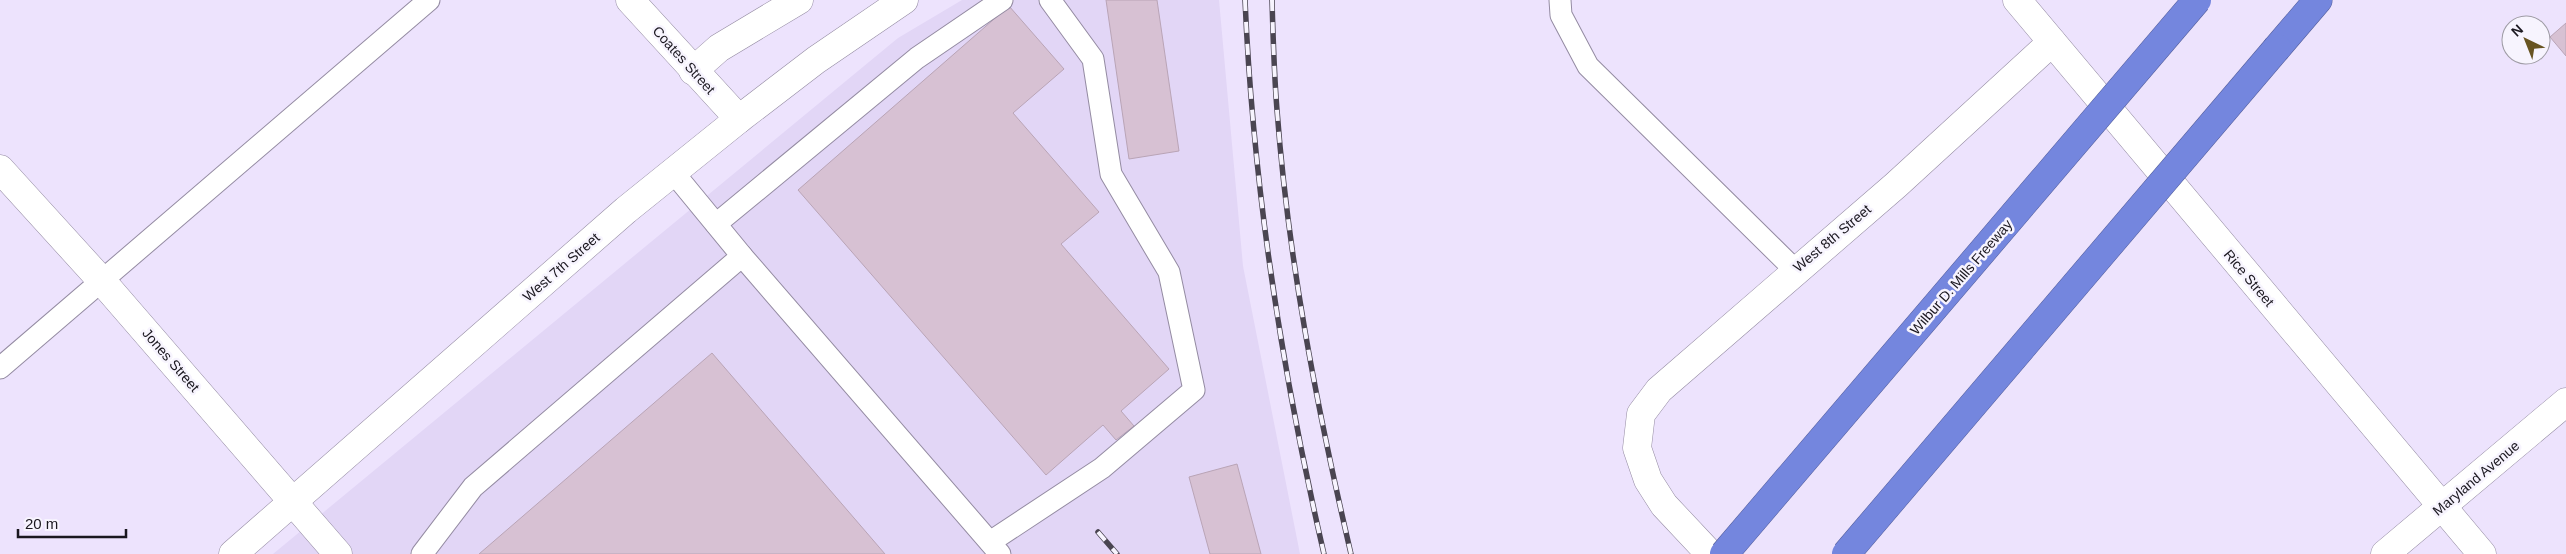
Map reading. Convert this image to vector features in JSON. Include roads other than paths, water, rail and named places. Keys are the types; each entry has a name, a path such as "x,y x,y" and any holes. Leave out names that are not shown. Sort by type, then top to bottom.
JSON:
{"highway":[{"name":"Wilbur D. Mills Freeway","path":"1724,554 2197,0"},
{"path":"1846,554 2318,0"}],"street":[{"name":"Coates Street","path":"630,0 739,119"},
{"path":"693,71 719,48 799,0"},
{"name":"West 7th Street","path":"232,554 626,210 816,60 904,0"},
{"name":"Rice Street","path":"2017,0 2440,507 2482,554"},
{"name":"West 8th Street","path":"1704,547 1664,505 1648,480 1637,448 1641,414 1660,390 1795,270 1896,185 2052,42"},
{"name":"Jones Street","path":"0,169 101,280 338,554"},
{"name":"Maryland Avenue","path":"2385,554 2566,402"}],"lane":[{"path":"0,368 429,0"},
{"path":"716,224 917,58 1002,0"},
{"path":"673,172 742,256 995,548 1102,468 1194,390 1169,272 1111,174 1093,59 1050,0"},
{"path":"1560,0 1561,15 1588,66 1795,270"},
{"path":"422,554 472,487 742,256"}],"railway":[{"path":"1245,0 1249,70 1262,209 1295,417 1324,554"},
{"path":"1272,0 1274,69 1288,222 1305,333 1351,554"},
{"path":"1098,532 1117,554"}]}
